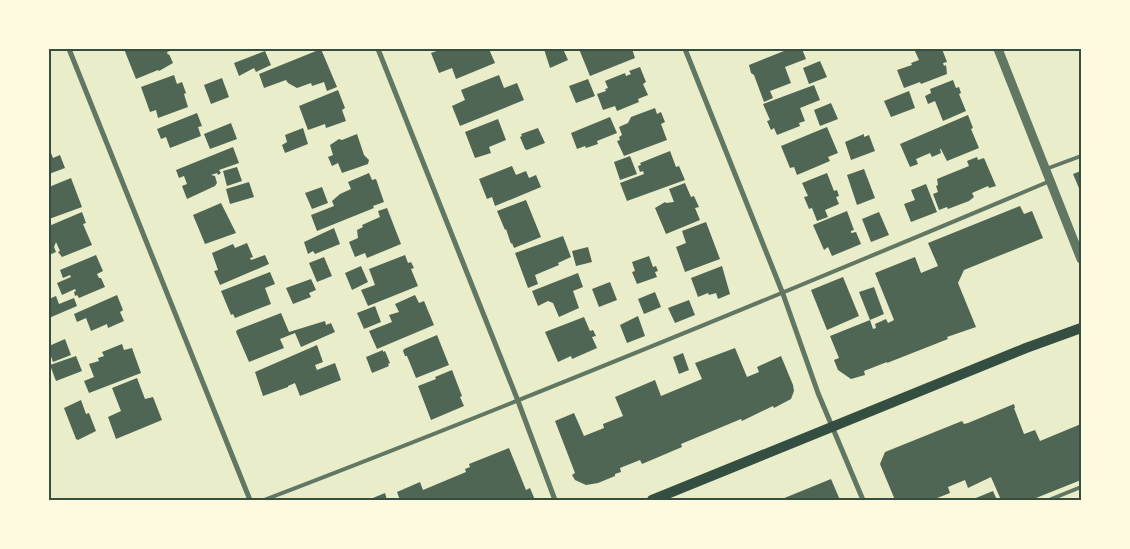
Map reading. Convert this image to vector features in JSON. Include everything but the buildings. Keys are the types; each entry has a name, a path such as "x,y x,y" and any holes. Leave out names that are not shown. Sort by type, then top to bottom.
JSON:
{"main road":[{"path":"652,500 1026,348 1081,328"}],"street":[{"path":"69,49 250,500"},
{"path":"378,49 556,500"},
{"path":"685,49 783,294 818,393 863,500"},
{"path":"998,49 1081,259"}],"lane":[{"path":"1046,170 1081,156"},
{"path":"264,500 518,401 783,294 1050,181"},
{"path":"1049,500 1081,487"}]}
